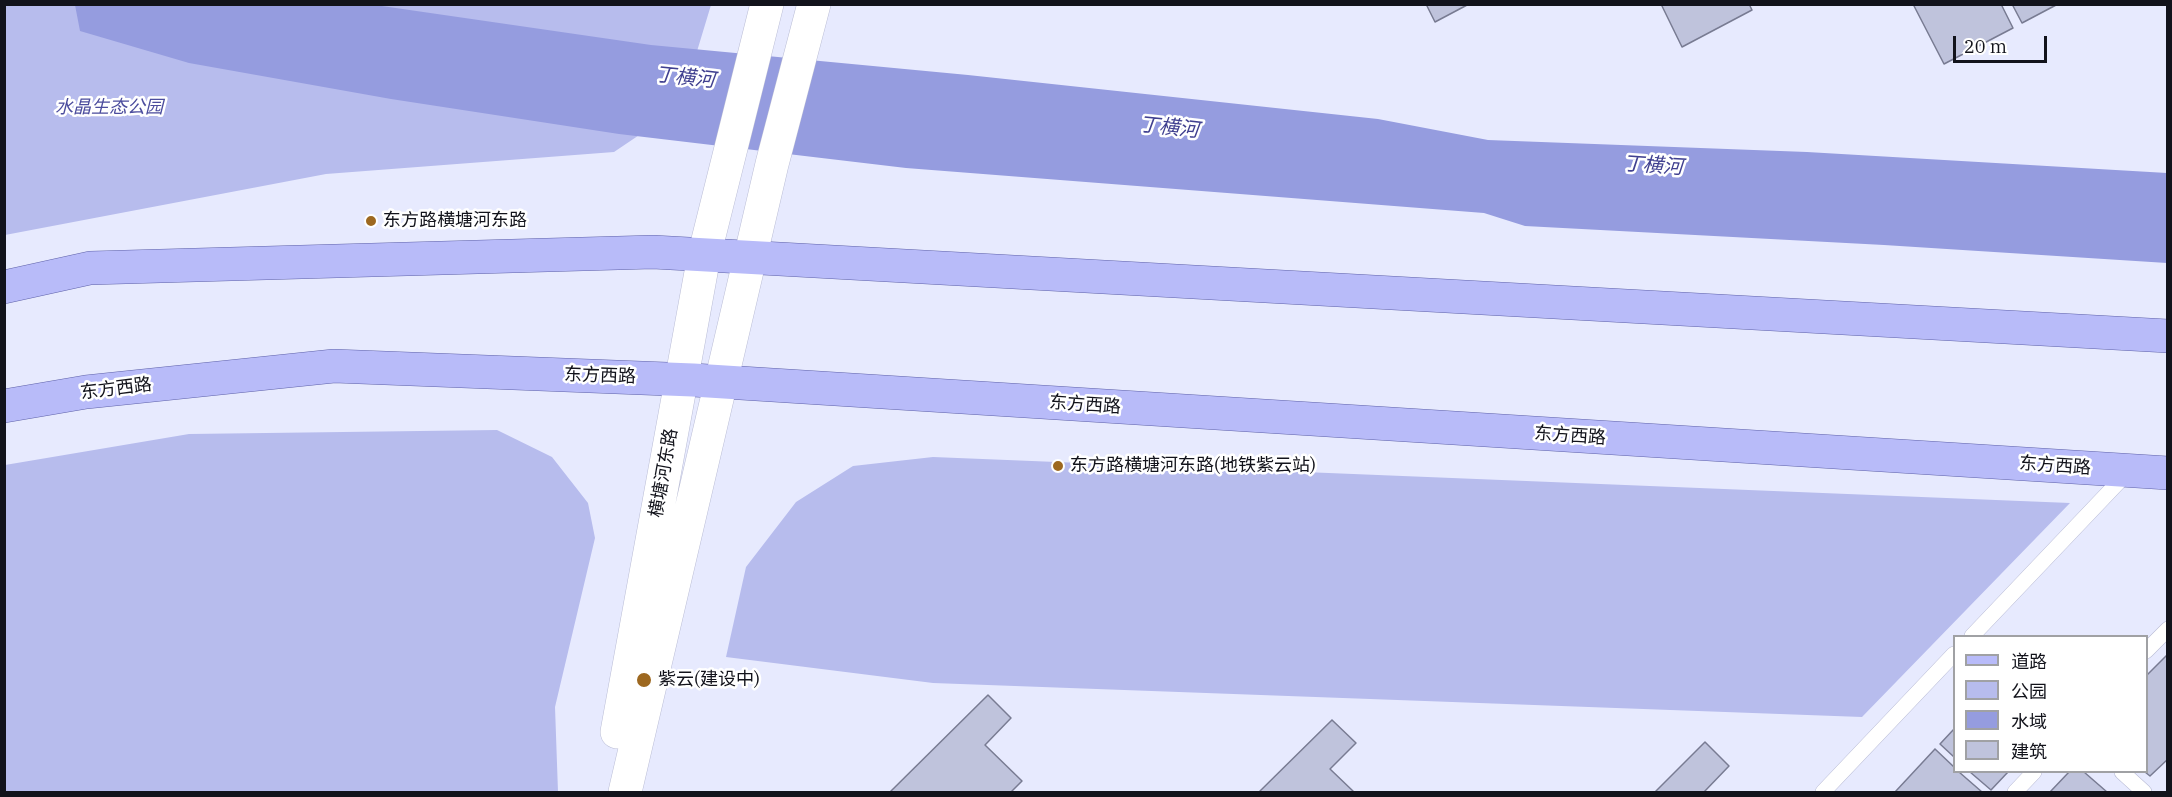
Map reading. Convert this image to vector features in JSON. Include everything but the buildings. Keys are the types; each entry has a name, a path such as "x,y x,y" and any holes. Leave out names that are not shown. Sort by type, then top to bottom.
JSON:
{"main road":[{"name":"横塘河东路","path":"605,792 704,256 765,13"},
{"name":"横塘河东路","path":"625,792 749,259 811,15"},
{"path":"4,287 90,268 653,252 2168,336"},
{"name":"东方西路","path":"4,406 86,392 334,366 720,382 2168,473"}],"lane":[{"path":"1975,635 2129,471"},
{"path":"2148,649 2168,629"},
{"path":"1823,792 1953,655"},
{"path":"2014,792 2032,773"},
{"path":"2124,773 2144,792"}],"green space":[{"name":"水晶生态公园","path":"5,5 711,5 688,81 663,119 614,152 326,174 5,235"},
{"path":"497,430 552,457 588,503 595,538 555,707 558,792 5,792 5,465 189,434"},
{"path":"933,457 2070,503 1862,717 933,683 726,657 746,567 796,502 853,466"}],"water":[{"name":"丁横河","path":"75,5 375,5 651,45 968,75 1378,119 1488,140 1807,152 2167,173 2167,263 1525,226 1484,213 906,168 619,134 391,99 189,63 80,31"}],"place":[{"name":"东方路横塘河东路","path":"371,221"},
{"name":"东方路横塘河东路(地铁紫云站)","path":"1058,466"},
{"name":"紫云(建设中)","path":"644,680"}]}
